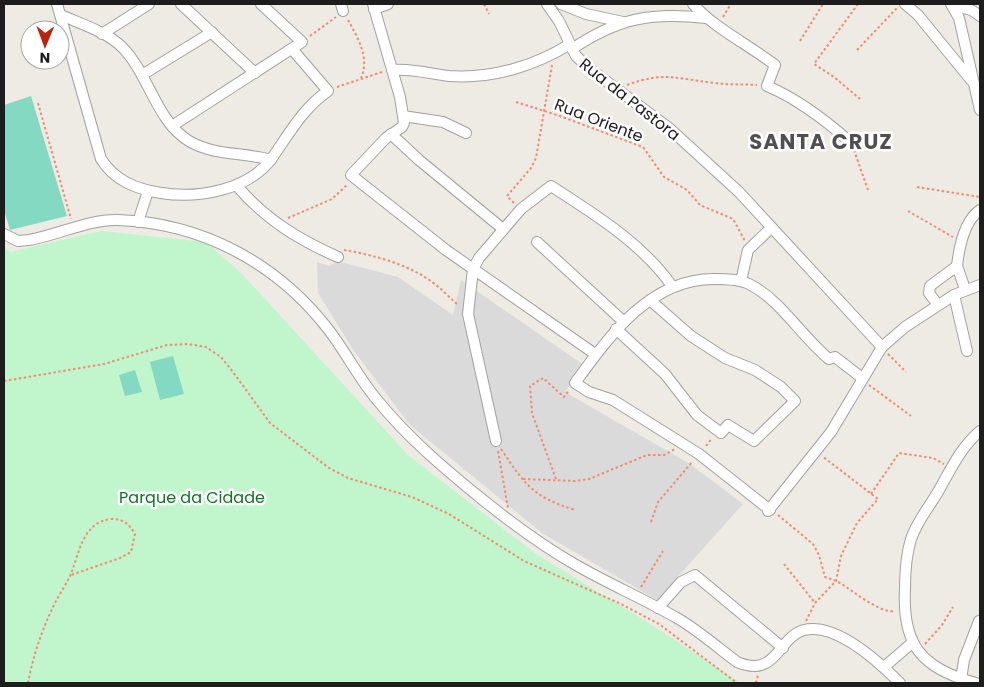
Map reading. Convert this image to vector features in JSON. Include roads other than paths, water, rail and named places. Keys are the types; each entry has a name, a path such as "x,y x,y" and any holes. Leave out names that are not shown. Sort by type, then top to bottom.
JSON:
{"street":[{"path":"57,4 101,159 109,171 120,180 148,191 172,195 195,195 237,186 271,160 296,123 313,103 328,91 292,49"},
{"path":"102,34 149,4"},
{"path":"181,4 255,73"},
{"path":"172,126 302,42 261,4"},
{"path":"388,4 374,6 403,116 402,127 390,134 352,176 473,269 596,354"},
{"name":"Rua da Pastora","path":"547,4 571,47 590,69 670,128 728,183 882,347"},
{"path":"560,4 586,14 623,22"},
{"path":"693,4 706,18 775,65 767,86 801,103 826,120 849,141"},
{"path":"906,4 918,15 974,82"},
{"path":"980,16 972,9 953,6 980,110"},
{"path":"61,15 102,34 124,49 172,126 188,140 200,146 226,153 271,160"},
{"path":"392,70 412,69 452,76 488,75 512,70 553,55 623,22 663,17 706,18"},
{"path":"142,76 212,32"},
{"path":"403,116 443,122 466,133"},
{"path":"390,134 503,229"},
{"path":"237,186 260,211 304,242 338,253"},
{"path":"496,441 470,325 468,304 473,269 479,258 521,209 551,186 629,241 659,269 672,286"},
{"path":"138,222 148,191"},
{"path":"965,289 957,266 962,241 970,221 980,210"},
{"path":"4,234 18,241 29,240 103,221 138,222 180,228 209,237 241,253 284,282 298,294 328,329 379,403 452,474 510,521 555,553 690,626 737,662 746,666 764,664 804,630 828,633 854,645 884,667 900,683"},
{"path":"741,281 748,250 770,229"},
{"path":"537,242 665,374 697,415 721,433 728,425 754,441 795,401 781,387 755,370 725,358 691,336 650,300"},
{"path":"938,305 929,293 929,289 957,266"},
{"path":"862,378 835,357 829,358 808,340 769,299 741,281 704,279 672,286 650,300 620,326 575,382 589,392 613,400 684,444 769,511 818,452 840,419 862,378 882,347 906,327 938,305 965,289 980,285"},
{"path":"954,295 967,350"},
{"path":"976,683 961,679 936,668 915,647 905,620 904,609 910,540 950,468 968,443 980,431"},
{"path":"658,608 681,582 695,575 783,648"},
{"path":"961,679 964,660 979,621"},
{"path":"884,667 915,647"}],"district":[{"name":"SANTA CRUZ","path":"821,142"}],"park label":[{"name":"Parque da Cidade","path":"192,497"}]}
